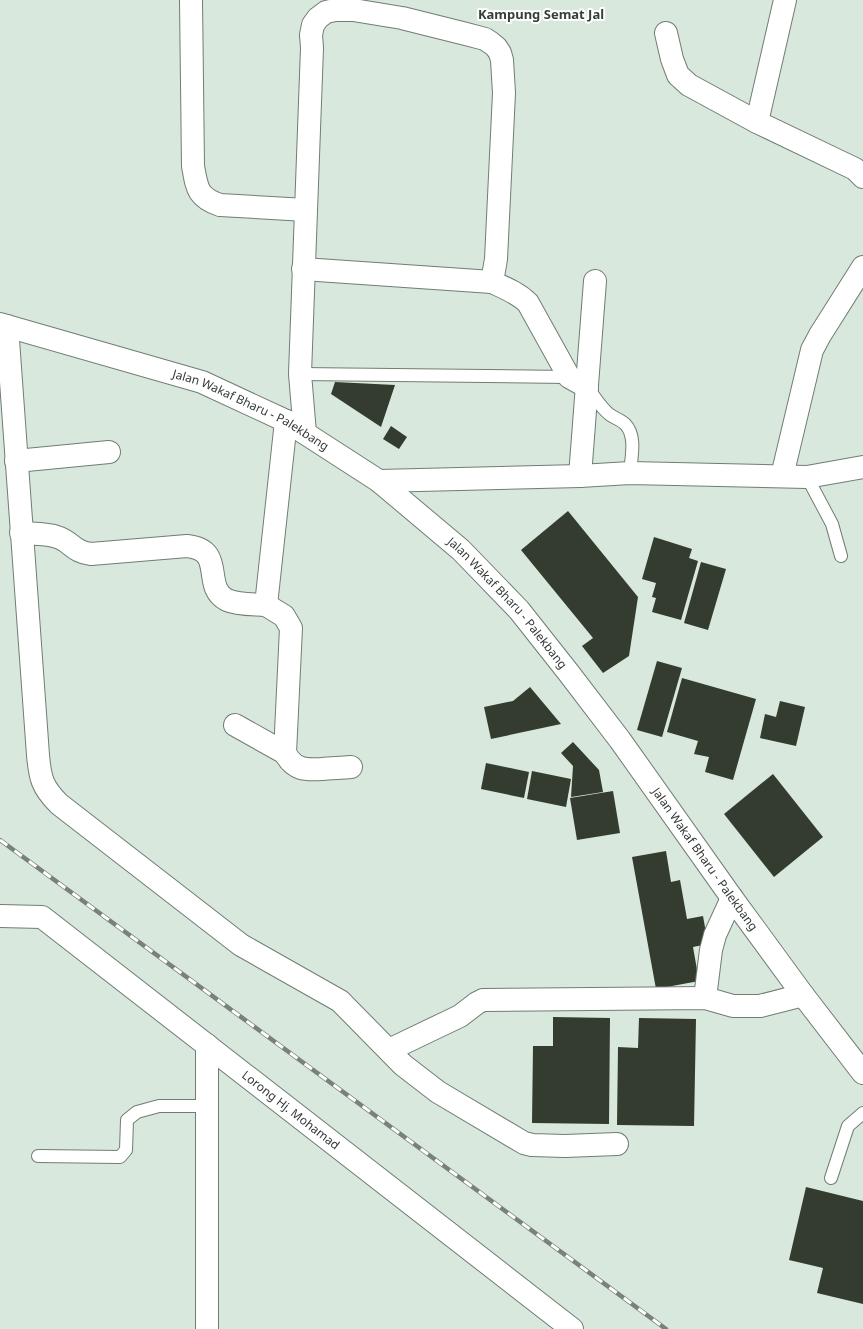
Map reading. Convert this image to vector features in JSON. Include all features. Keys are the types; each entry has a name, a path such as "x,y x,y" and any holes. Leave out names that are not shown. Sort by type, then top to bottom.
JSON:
{"street":[{"path":"191,0 193,166 196,184 202,197 220,205 306,210"},
{"path":"757,122 785,0"},
{"path":"305,433 300,374 312,35 313,26 318,18 326,12 336,10 403,9 485,40 496,47 500,53 502,60 504,93 496,259 492,282"},
{"path":"666,33 672,59 678,75 689,85 757,122 855,169 863,177"},
{"path":"782,476 812,350 863,267"},
{"path":"303,270 492,282 518,294 528,303 578,382"},
{"path":"580,476 578,382 595,281"},
{"path":"4,325 16,461 39,771 43,784 50,795 59,804 241,945 340,1001 403,1065 438,1092 524,1143 532,1145 566,1146 617,1144"},
{"name":"Jalan Wakaf Bharu - Palekbang","path":"4,325 202,382 286,421 379,481 461,550 519,610 620,740 732,898 803,995 863,1073"},
{"path":"266,605 286,421"},
{"path":"16,461 109,452"},
{"path":"379,481 580,476 630,473 807,476 863,467"},
{"path":"21,533 57,537 70,544 76,550 90,554 187,546 196,547 204,552 209,559 216,589 220,595 227,600 235,602 266,605 284,616 291,628 285,753"},
{"path":"236,725 285,753 290,762 302,769 309,770 351,767"},
{"path":"705,998 712,945 732,898"},
{"name":"Lorong Hj. Mohamad","path":"0,916 42,917 572,1329"},
{"path":"389,1050 460,1016 483,1000 705,998 734,1006 760,1006 803,995"},
{"path":"207,1045 207,1329"}],"lane":[{"path":"300,374 578,382 608,414 626,425 630,430 632,444 630,473"},
{"path":"807,476 832,524 841,556"},
{"path":"38,1156 120,1157 126,1150 127,1120 137,1112 159,1106 207,1106"},
{"path":"832,1178 848,1126 863,1113"}],"building":[{"path":"335,382 395,385 381,427 331,394"},
{"path":"391,426 407,437 399,449 383,439"},
{"path":"568,511 638,597 629,656 603,673 582,646 593,638 521,550"},
{"path":"654,537 692,549 689,558 698,561 681,620 652,612 656,598 652,597 656,583 642,579"},
{"path":"701,562 726,569 708,630 684,623"},
{"path":"657,661 682,668 662,737 637,730"},
{"path":"682,678 756,699 733,780 705,772 709,757 694,754 698,741 667,732"},
{"path":"530,687 561,724 491,739 484,707 513,701"},
{"path":"780,701 805,707 796,746 760,738 765,714 776,717"},
{"path":"573,742 599,770 603,792 571,797 573,766 561,753"},
{"path":"486,763 529,772 524,798 481,789"},
{"path":"532,771 571,779 566,807 527,799"},
{"path":"773,774 823,837 774,877 724,814"},
{"path":"613,791 620,833 577,840 570,798"},
{"path":"666,851 671,882 680,880 687,919 703,916 708,944 693,947 699,981 656,989 632,857"},
{"path":"553,1017 610,1018 609,1124 532,1123 533,1046 553,1046"},
{"path":"639,1018 696,1019 694,1126 617,1125 618,1047 638,1048"},
{"path":"806,1187 863,1201 863,1304 817,1293 823,1268 789,1260"}],"railway":[{"path":"0,840 666,1329"}],"district":[{"name":"Kampung Semat Jal","path":"541,14"}]}
